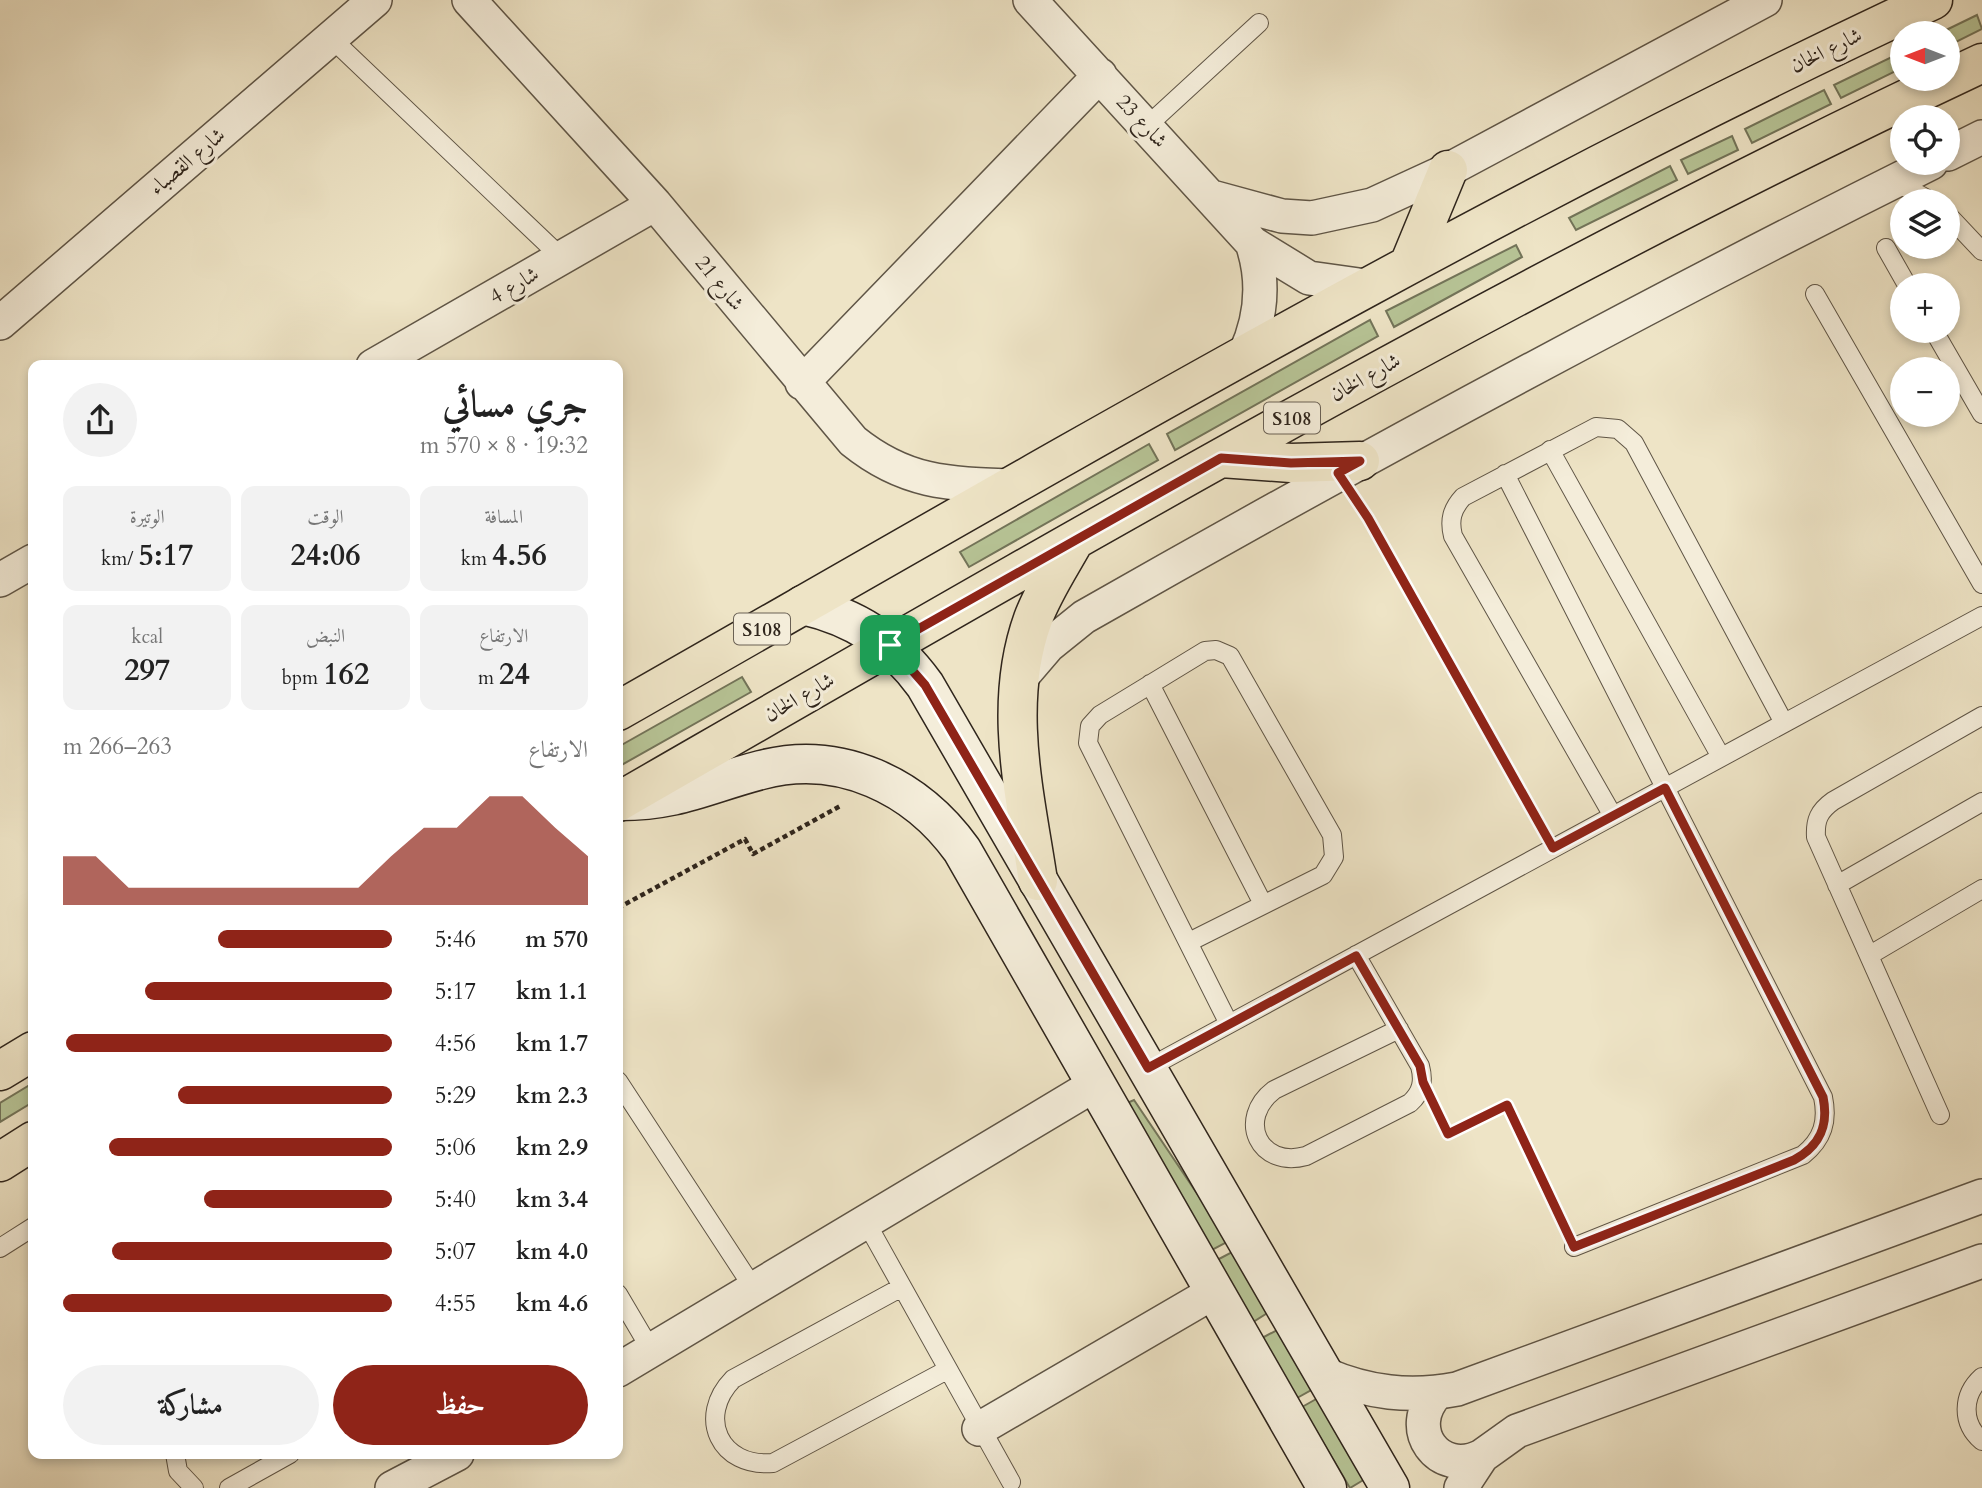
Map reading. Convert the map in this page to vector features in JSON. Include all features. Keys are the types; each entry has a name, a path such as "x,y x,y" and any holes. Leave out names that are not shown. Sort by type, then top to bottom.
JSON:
{"main road":[{"name":"شارع الخان","path":"623,708 1410,262 1730,97 1933,0"},
{"name":"شارع الخان","path":"623,800 1348,386 1553,277 1982,63"},
{"path":"1410,262 1448,170"},
{"path":"1221,458 1349,467"},
{"path":"1038,881 1018,748 1018,681 1033,620 1073,542"},
{"path":"0,1071 28,1054"},
{"path":"0,1162 28,1145"}],"street":[{"name":"شارع القصباء","path":"0,323 375,0"},
{"name":"شارع 21","path":"469,0 655,204 853,441 892,468 937,482 1013,486"},
{"name":"شارع 23","path":"1030,0 1252,243 1310,278 1366,286"},
{"path":"1212,197 1272,214 1312,218 1372,205 1448,170 1708,15 1765,0"},
{"path":"802,383 1100,75"},
{"path":"1960,148 1982,137"},
{"path":"1018,681 1048,646 1084,617 1570,346 1906,175"},
{"name":"شارع 4","path":"384,360 655,204"},
{"name":"شارع 23","path":"1245,354 1261,299 1260,275 1252,243"},
{"path":"0,580 28,564"},
{"path":"803,606 840,615 890,645 925,685 1390,1488"},
{"path":"623,802 695,793 784,765 817,765 850,770 904,793 948,831 1327,1488"},
{"path":"623,1367 1096,1084"},
{"path":"1324,1374 1367,1390 1414,1394 1437,1393 1476,1383 1982,1196"},
{"path":"1437,1393 1424,1412 1424,1436 1438,1454 1460,1463 1482,1456 1508,1437 1537,1423 1982,1261"},
{"path":"979,1429 1214,1292"},
{"path":"1461,1488 1482,1456"},
{"path":"392,1488 447,1459"}],"lane":[{"path":"1147,126 1259,23"},
{"path":"331,38 562,258"},
{"path":"1894,181 1909,189"},
{"path":"1960,225 1979,242"},
{"path":"1886,248 1900,273"},
{"path":"1815,294 1982,584"},
{"path":"1941,343 1982,414"},
{"path":"1613,816 1453,536 1451,525 1456,505 1463,497 1549,450 1596,427 1618,429 1634,443 1784,723"},
{"path":"1549,450 1721,757"},
{"path":"1505,474 1823,1097 1825,1119 1819,1140 1794,1160 1574,1247"},
{"path":"1148,1068 1982,616"},
{"path":"1189,942 1322,875 1335,857 1332,835 1230,656 1216,650 1205,651 1100,715 1090,726 1088,743 1229,1024"},
{"path":"1150,684 1263,904"},
{"path":"1940,1115 1816,836 1816,820 1820,812 1833,802 1982,716"},
{"path":"1837,885 1982,802"},
{"path":"1870,956 1982,889"},
{"path":"1356,956 1399,1029 1420,1066 1423,1082 1410,1103 1306,1156 1292,1160 1278,1158 1266,1150 1258,1139 1254,1125 1256,1111 1263,1099 1274,1090 1399,1029"},
{"path":"623,1090 754,1289"},
{"path":"866,1222 979,1429 1011,1482"},
{"path":"0,1248 28,1230"},
{"path":"902,1287 733,1379 722,1391 716,1406 715,1422 719,1438 728,1451 741,1460 757,1465 772,1463 947,1370"},
{"path":"623,1302 651,1350"},
{"path":"1982,1377 1968,1396 1966,1410 1969,1423 1982,1441"},
{"path":"176,1459 178,1471 194,1488"},
{"path":"229,1488 281,1459"}],"path":[{"path":"1349,467 1368,518 1553,848"},
{"path":"623,905 745,839 753,854 842,805 850,770"},
{"path":"1423,1082 1448,1134 1507,1105 1574,1247"}],"green space":[{"path":"1977,15 1982,29 1960,40 1960,23"},
{"path":"1890,58 1890,74 1841,98 1834,85"},
{"path":"1824,90 1831,104 1752,143 1745,129"},
{"path":"1732,136 1738,150 1688,174 1681,160"},
{"path":"1670,166 1677,180 1576,230 1569,218"},
{"path":"1516,245 1522,257 1394,327 1386,311"},
{"path":"1370,320 1378,336 1175,450 1167,434"},
{"path":"1149,444 1158,460 969,567 960,552"},
{"path":"742,677 751,692 623,764 623,744"},
{"path":"28,1086 28,1105 0,1122 0,1103"},
{"path":"1134,1100 1229,1241 1212,1250 1127,1103"},
{"path":"1234,1251 1269,1312 1253,1322 1217,1260"},
{"path":"1279,1329 1313,1389 1297,1398 1262,1338"},
{"path":"1318,1398 1365,1479 1350,1488 1302,1407"}],"route":[{"path":"1221,458 1291,463 1360,461 1338,473 1368,518 1553,848 1665,788 1823,1097 1825,1119 1819,1140 1794,1160 1574,1247 1507,1105 1448,1134 1423,1082 1420,1066 1356,956 1148,1068 925,685 890,645 1221,458"}]}
